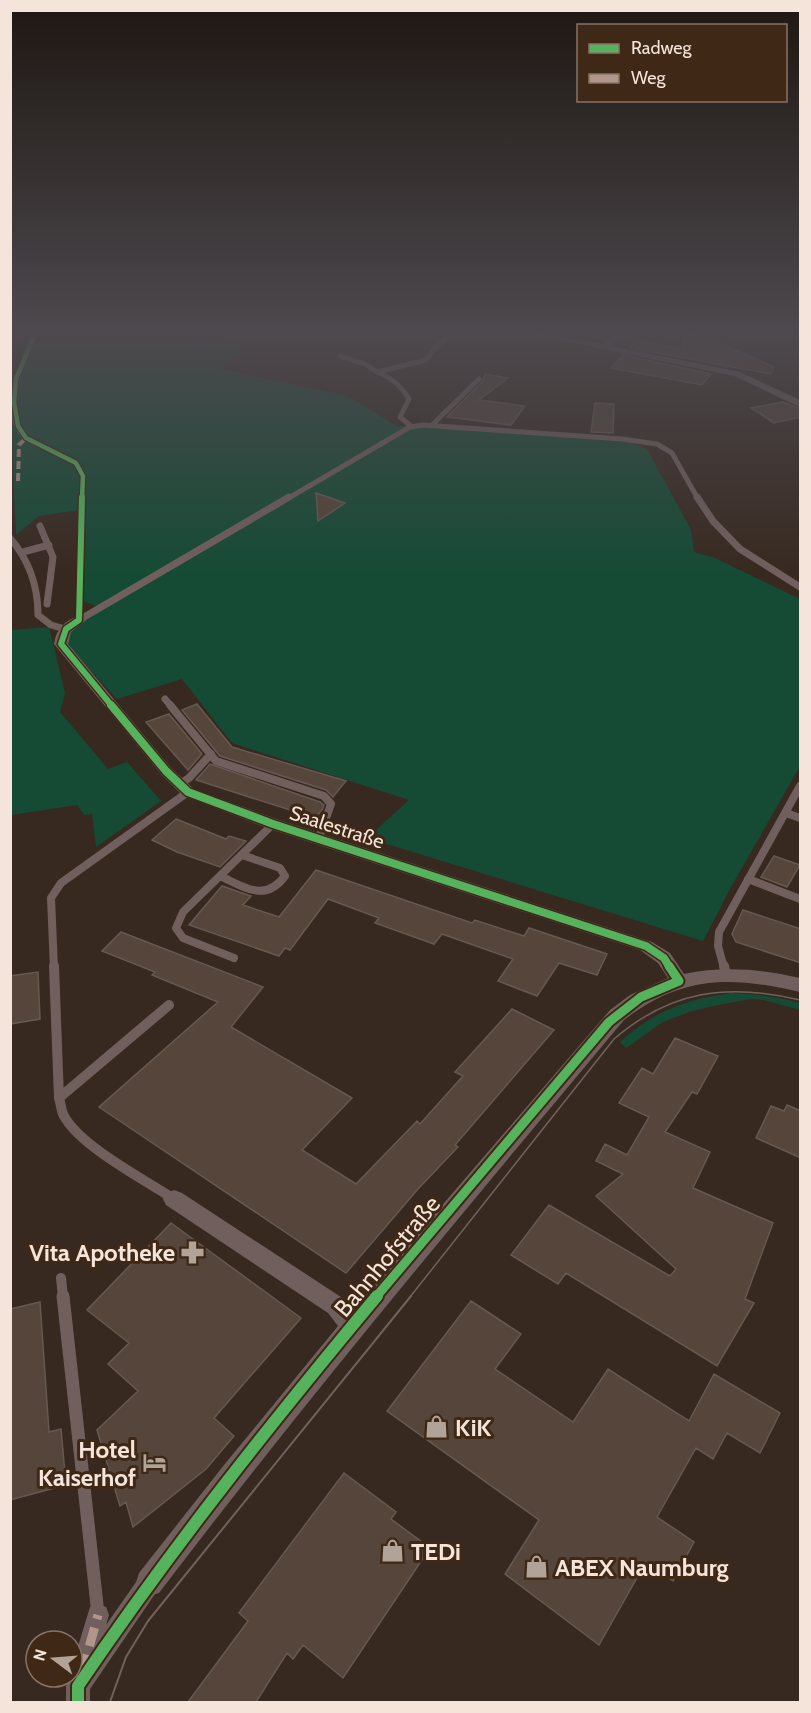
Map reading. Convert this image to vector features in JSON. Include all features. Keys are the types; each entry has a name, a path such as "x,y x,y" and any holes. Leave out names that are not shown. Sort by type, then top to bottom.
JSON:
{"street":[{"path":"65,629 79,620"},
{"name":"Saalestraße","path":"65,629 61,636 62,644 166,771 184,788 273,824 646,946 664,958 679,981"},
{"name":"Bahnhofstraße","path":"149,1583 233,1474 353,1326 609,1022 640,997 679,981 726,975 760,976 801,985"},
{"name":"Bahnhofstraße","path":"174,1199 336,1306 353,1326"},
{"path":"78,1694 149,1583"},
{"path":"78,1694 99,1615"}],"lane":[{"path":"16,414 20,432 32,441 70,459 80,468 83,476 79,620"},
{"path":"402,414 400,417 412,427"},
{"path":"432,424 443,414"},
{"path":"79,620 412,427 432,424 622,439 657,444 672,453 686,475 694,494 713,521 740,549 801,587"},
{"path":"38,602 47,602 52,556 40,526"},
{"path":"10,538 23,552 38,602 38,615 44,621 65,629"},
{"path":"23,552 49,545"},
{"path":"165,699 216,760 324,796 331,804 319,838"},
{"path":"174,1199 142,1180 77,1131 64,1117 59,1098 51,898 61,883 184,788 189,778 211,754"},
{"path":"726,975 718,946 719,932 801,786"},
{"path":"786,813 801,818"},
{"path":"234,958 183,938 176,928 183,912 273,824"},
{"path":"220,876 262,892 275,889 285,876 280,868 242,855"},
{"path":"748,879 801,899"},
{"path":"59,1098 169,1005"},
{"path":"61,1278 99,1615"}],"green space":[{"path":"11,414 377,414 398,427 412,424 633,443 647,449 691,530 694,552 715,558 800,599 800,766 703,941 367,838 409,800 232,743 182,679 117,699 66,644 62,633 98,607 76,598 79,510 39,516 16,535"},
{"path":"49,627 65,693 60,712 108,769 127,762 161,801 96,847 92,814 84,815 77,805 11,815 11,630"},
{"path":"732,993 766,996 800,1003 800,1010 764,1000 751,999 692,1011 663,1022 626,1048 620,1042 646,1022 672,1008 700,999"}],"building":[{"path":"450,414 519,414 511,425 447,417"},
{"path":"593,414 614,414 613,433 591,432"},
{"path":"760,414 801,414 801,417 774,423"},
{"path":"316,493 345,503 318,521"},
{"path":"197,704 232,747 346,781 333,797 326,790 220,756 182,710"},
{"path":"169,714 202,754 188,770 146,722"},
{"path":"210,764 324,805 315,818 196,780"},
{"path":"176,819 226,839 229,836 246,841 220,867 177,852 152,840"},
{"path":"774,856 800,865 787,887 761,877"},
{"path":"316,870 472,923 475,920 524,936 529,928 607,954 597,975 559,963 537,996 498,981 513,959 442,934 434,944 375,923 379,918 328,899 290,950 285,948 279,956 189,925 222,886 251,896 243,905 279,917"},
{"path":"743,910 801,929 801,963 736,942 732,934"},
{"path":"121,932 263,987 231,1027 352,1098 302,1150 356,1184 417,1121 420,1124 463,1076 455,1072 512,1009 554,1030 455,1145 458,1147 418,1189 346,1273 99,1107 218,1002 152,975 155,972 102,951"},
{"path":"38,972 40,1019 10,1024 10,976"},
{"path":"675,1038 718,1056 697,1094 692,1092 665,1132 710,1152 693,1188 773,1223 745,1299 754,1303 717,1366 566,1273 558,1284 511,1255 549,1205 670,1276 676,1269 596,1196 623,1174 596,1161 605,1144 627,1155 649,1117 619,1103 642,1068 653,1074"},
{"path":"787,1105 801,1111 801,1158 756,1138 771,1106 784,1111"},
{"path":"171,1223 301,1318 214,1418 234,1436 206,1469 133,1527 126,1502 120,1506 97,1430 138,1391 108,1364 129,1343 87,1310"},
{"path":"471,1301 521,1334 495,1369 573,1422 608,1369 689,1421 714,1374 780,1413 760,1453 727,1433 713,1459 696,1448 657,1517 694,1542 673,1581 646,1562 599,1645 505,1574 539,1520 387,1411"},
{"path":"40,1302 49,1432 61,1429 66,1485 10,1500 10,1309"},
{"path":"344,1473 396,1512 391,1519 430,1548 343,1678 303,1645 293,1659 287,1653 256,1702 188,1702 248,1621 239,1613"}],"tram line":[{"path":"410,1297 614,1039 635,1023 657,1010 701,995 749,992 800,1000"},
{"path":"110,1702 126,1657 148,1621 411,1296"}],"marked path":[{"path":"18,481 19,445 26,438"},
{"path":"84,1666 98,1615"}],"cycle path":[{"path":"16,414 18,426 26,438 76,463 83,476 79,620 66,629 62,635 61,644 166,771 188,792 273,824 646,946 664,958 679,981 641,997 609,1022 376,1298 261,1438 141,1594 78,1686 78,1702"}],"place":[{"name":"Vita Apotheke","path":"193,1252"},
{"name":"KiK","path":"437,1427"},
{"name":"Hotel Kaiserhof","path":"154,1463"},
{"name":"TEDi","path":"393,1551"},
{"name":"ABEX Naumburg","path":"537,1567"}]}
